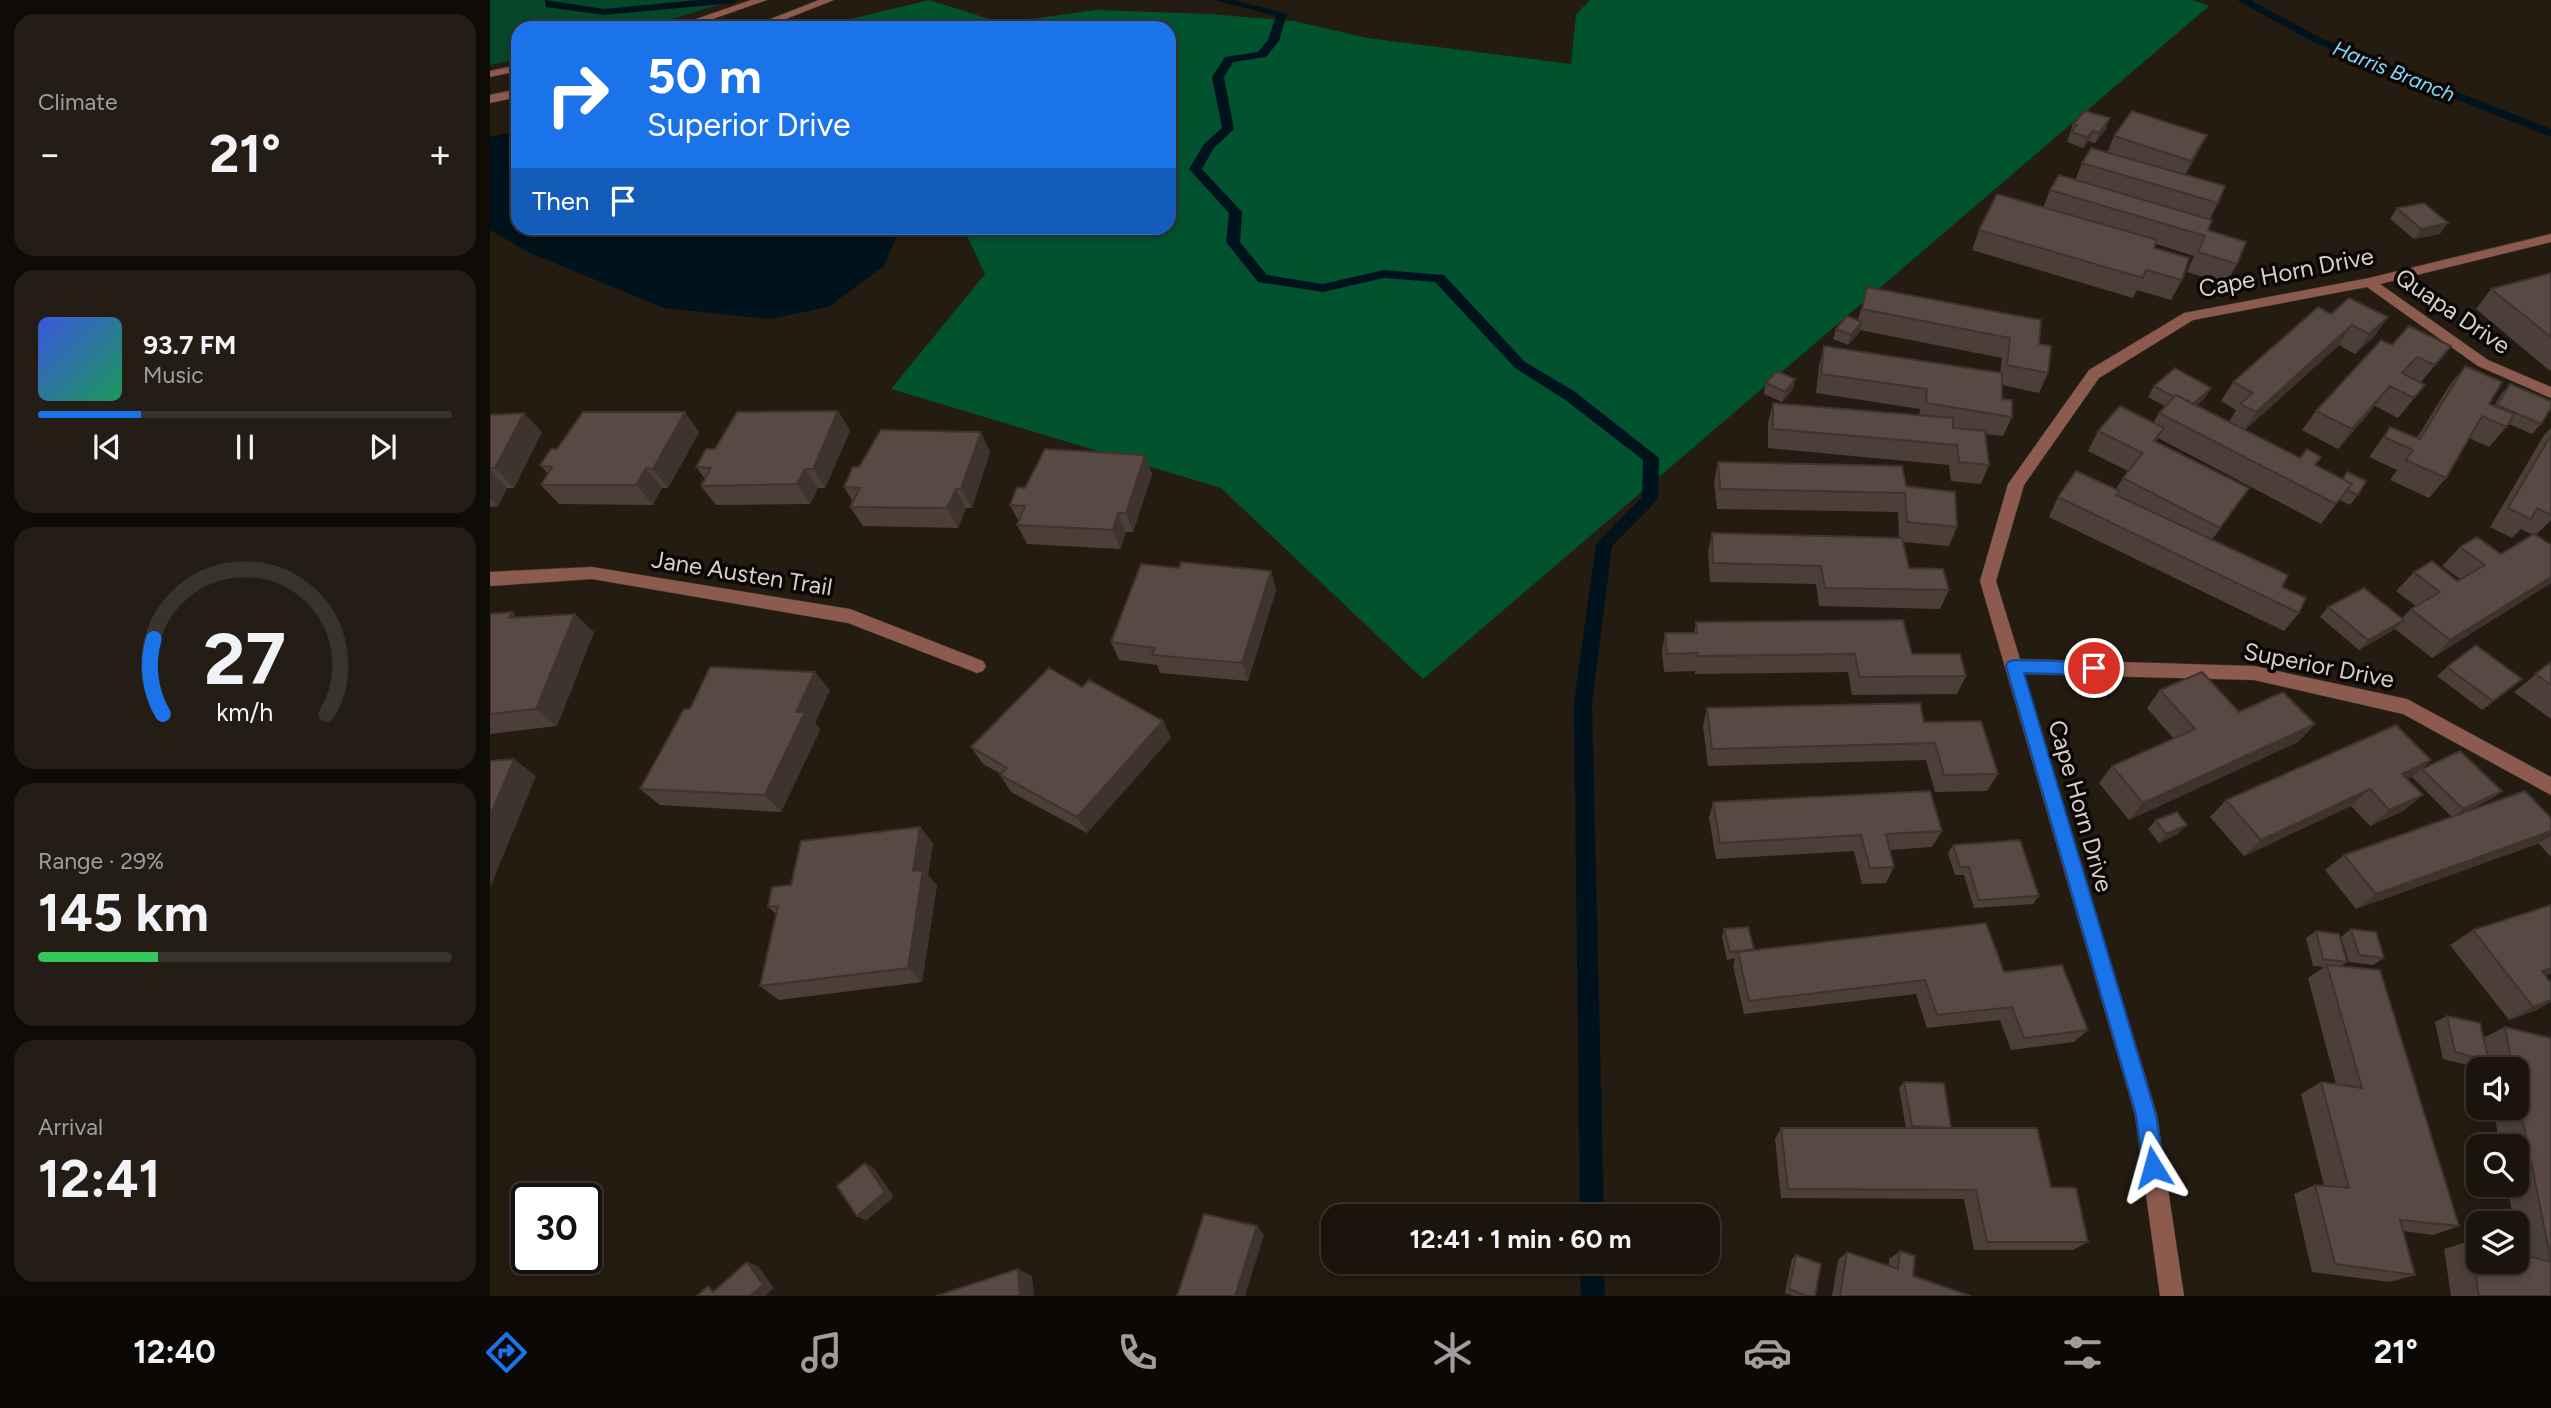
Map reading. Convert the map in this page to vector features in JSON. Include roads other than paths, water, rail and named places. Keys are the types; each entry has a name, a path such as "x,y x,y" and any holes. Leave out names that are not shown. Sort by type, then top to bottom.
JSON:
{"street":[{"path":"700,21 762,0"},
{"path":"772,21 829,0"},
{"path":"490,74 511,70"},
{"path":"490,99 511,94"},
{"name":"Cape Horn Drive","path":"2172,1296 2146,1115 1988,581 2016,484 2094,374 2189,316 2369,282 2551,238"},
{"name":"Quapa Drive","path":"2369,282 2483,363 2551,393"},
{"name":"Jane Austen Trail","path":"490,579 592,573 850,616 977,666"},
{"name":"Superior Drive","path":"2014,666 2254,673 2356,695 2407,707 2551,788"}],"water":[{"path":"511,132 511,235 897,235 884,266 828,307 770,319 664,308 530,253 490,230 490,137"}],"waterway":[{"name":"Harris Branch","path":"550,0 550,5 604,12 733,0"},
{"path":"1218,0 1282,14 1273,41 1262,55 1229,59 1218,77 1228,129 1208,147 1195,169 1236,212 1233,242 1263,279 1323,288 1384,274 1439,278 1520,365 1569,395 1651,458 1650,499 1604,544 1583,703 1592,1204"},
{"name":"Harris Branch","path":"2242,0 2317,40 2551,133"},
{"path":"1592,1274 1593,1296"}]}
